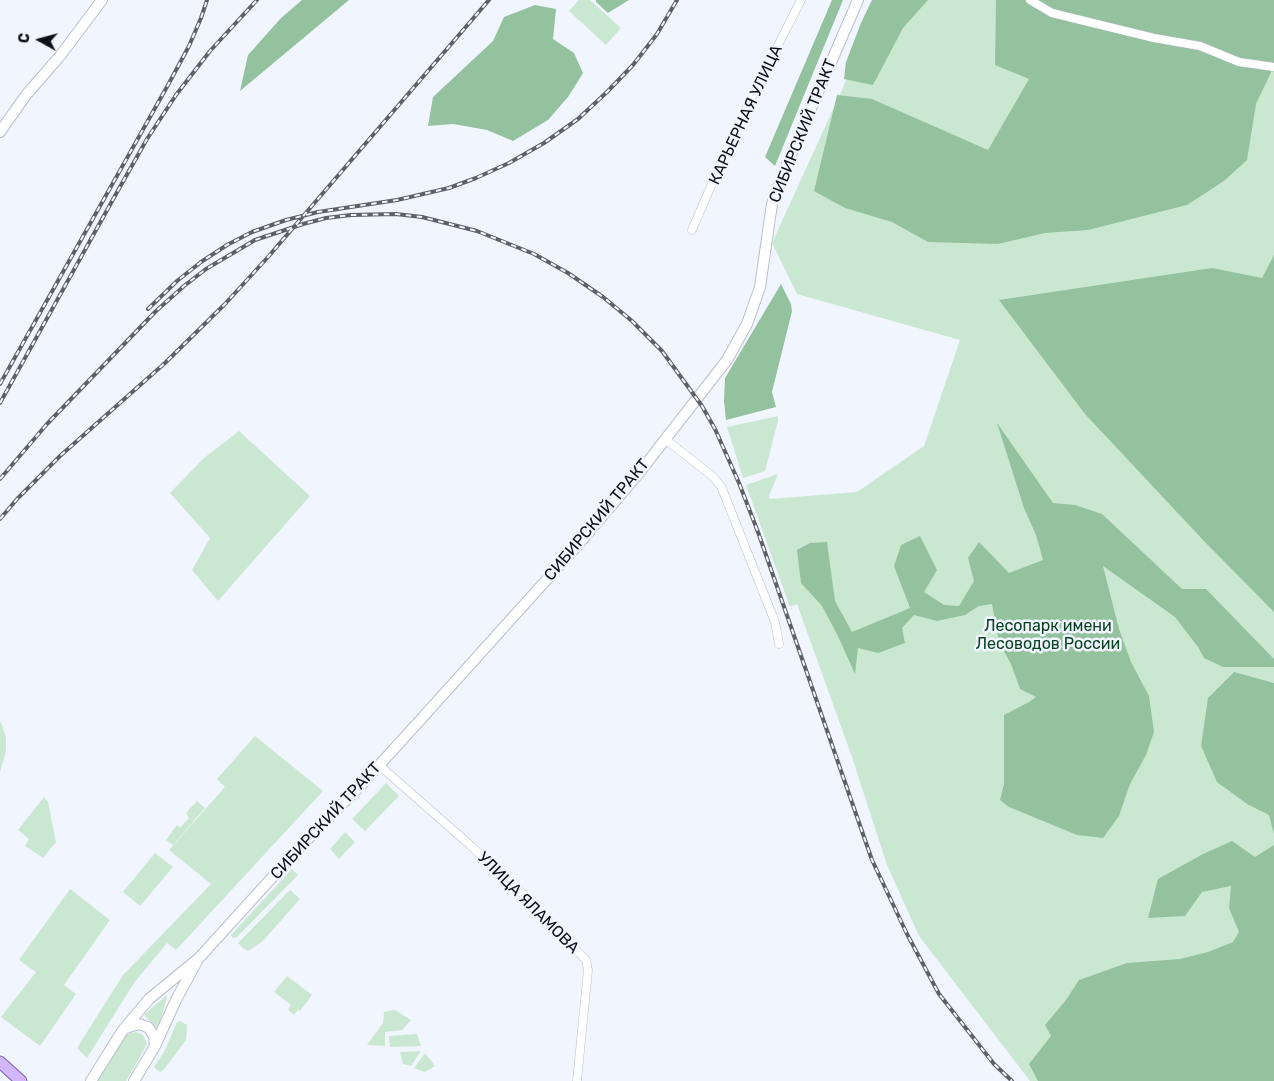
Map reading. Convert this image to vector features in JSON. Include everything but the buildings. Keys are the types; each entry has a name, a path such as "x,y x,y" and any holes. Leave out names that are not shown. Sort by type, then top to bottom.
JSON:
{"main road":[{"path":"0,132 102,0"},
{"name":"СИБИРСКИЙ ТРАКТ","path":"91,1081 123,1030 149,999 199,958 298,849 379,765 576,547 639,473 727,360 747,324 760,287 767,232 777,188 858,0"},
{"name":"СИБИРСКИЙ ТРАКТ","path":"134,1081 155,1046 168,1016 199,958"},
{"path":"161,989 167,990 170,993 168,1016"},
{"path":"123,1030 138,1024 148,1027 154,1036 155,1046"},
{"path":"0,1062 21,1081"}],"street":[{"name":"КАРЬЕРНАЯ УЛИЦА","path":"692,230 735,130 801,0"},
{"path":"1030,0 1052,13 1154,38 1200,46 1239,62 1274,68"},
{"path":"665,438 711,475 721,486 775,622 779,644"},
{"name":"УЛИЦА ЯЛАМОВА","path":"379,765 522,893 586,960 588,970 577,1081"}],"green space":[{"path":"302,0 349,0 240,91 248,55 281,18"},
{"path":"579,0 590,0 621,28 606,45 569,11"},
{"path":"596,0 629,0 608,13"},
{"path":"832,0 843,0 775,166 765,157"},
{"path":"872,0 928,0 903,28 873,85 844,79 846,62"},
{"name":"Лесопарк имени Лесоводов России","path":"880,0 1274,0 1274,1081 1030,1081 919,936 887,865 852,757 797,604 790,607 746,485 778,474 769,496 770,499 857,492 924,446 960,340 797,294 772,243 841,92"},
{"path":"996,0 1274,0 1274,66 1256,104 1247,160 1224,181 1187,205 1088,230 1045,233 998,244 928,242 892,222 845,208 814,191 837,95 872,99 988,150 1029,79 995,65"},
{"path":"535,5 556,9 553,39 574,53 583,73 568,97 548,120 513,141 487,130 453,124 428,126 433,97 493,41 504,17"},
{"path":"1274,255 1274,612 1204,541 1085,414 999,300 1212,268 1262,278"},
{"path":"781,284 791,304 792,311 772,392 776,407 726,420 724,401 725,378"},
{"path":"778,416 765,471 743,478 727,427"},
{"path":"997,423 1053,503 1075,505 1102,514 1182,589 1206,589 1274,659 1274,667 1223,667 1204,658 1175,617 1103,566 1119,629 1131,662 1149,696 1154,732 1146,755 1130,784 1119,816 1103,838 1077,835 1009,807 1000,800 1004,784 1004,715 1036,697 1020,689 1011,664 999,642 992,604 979,606 965,615 937,621 914,615 902,628 905,643 878,653 858,648 855,674 822,606 801,583 797,550 810,543 827,542 835,601 852,632 910,608 894,566 901,545 920,536 937,570 924,592 944,605 959,606 974,581 968,558 979,542 1009,573 1043,560"},
{"path":"239,431 310,496 218,601 192,570 210,538 170,493 204,458"},
{"path":"1234,672 1274,683 1274,834 1269,815 1247,804 1217,782 1201,746 1208,698"},
{"path":"0,722 6,738 6,751 0,772"},
{"path":"255,736 323,791 176,950 167,943 134,983 87,1058 77,1048 123,975 211,884 169,850 225,787 217,779"},
{"path":"386,783 399,796 365,831 352,819"},
{"path":"44,797 48,802 56,842 43,858 25,846 29,839 18,830"},
{"path":"197,801 205,808 173,845 166,840 177,825 180,828 189,818 186,813"},
{"path":"345,832 355,842 339,859 330,849"},
{"path":"1232,841 1255,857 1274,845 1274,1081 1038,1081 1029,1064 1051,1036 1045,1025 1066,1000 1079,980 1127,963 1180,959 1208,952 1233,942 1239,932 1229,908 1231,886 1202,892 1185,916 1148,918 1158,879 1203,854"},
{"path":"155,853 173,867 140,906 123,892"},
{"path":"292,869 298,875 237,937 233,938 231,935"},
{"path":"70,889 110,920 64,985 76,994 40,1046 1,1017 36,972 19,960"},
{"path":"290,890 300,899 263,941 248,951 243,948 238,943"},
{"path":"287,976 312,995 300,1011 298,1010 294,1015 288,1010 291,1005 274,992"},
{"path":"167,997 158,1029 144,1015"},
{"path":"395,1010 411,1020 402,1030 385,1032 385,1046 367,1045 383,1023 384,1012"},
{"path":"180,1021 187,1025 186,1040 161,1072 154,1067 165,1050 177,1022"},
{"path":"136,1032 143,1035 147,1044 126,1081 96,1081 127,1034"},
{"path":"417,1034 421,1046 390,1047 389,1036"},
{"path":"421,1051 411,1066 403,1064 400,1052"},
{"path":"425,1053 435,1066 425,1072 414,1068"}],"railway":[{"path":"0,384 168,85 189,46 207,0"},
{"path":"0,403 147,139 176,95 210,51 257,0"},
{"path":"0,519 60,456 165,363 225,304 268,257 489,0"},
{"path":"148,309 177,281 201,262 252,232 286,220 318,212 397,200 449,188 509,163 544,143 578,119 633,65 657,34 677,0"},
{"path":"0,479 47,424 155,312 206,269 255,240 326,218 351,215 396,214 422,217 477,231 534,254 568,273 603,297 632,321 662,351 702,406 715,429 758,532 872,860 907,934 939,994 994,1064 1012,1081"}]}
